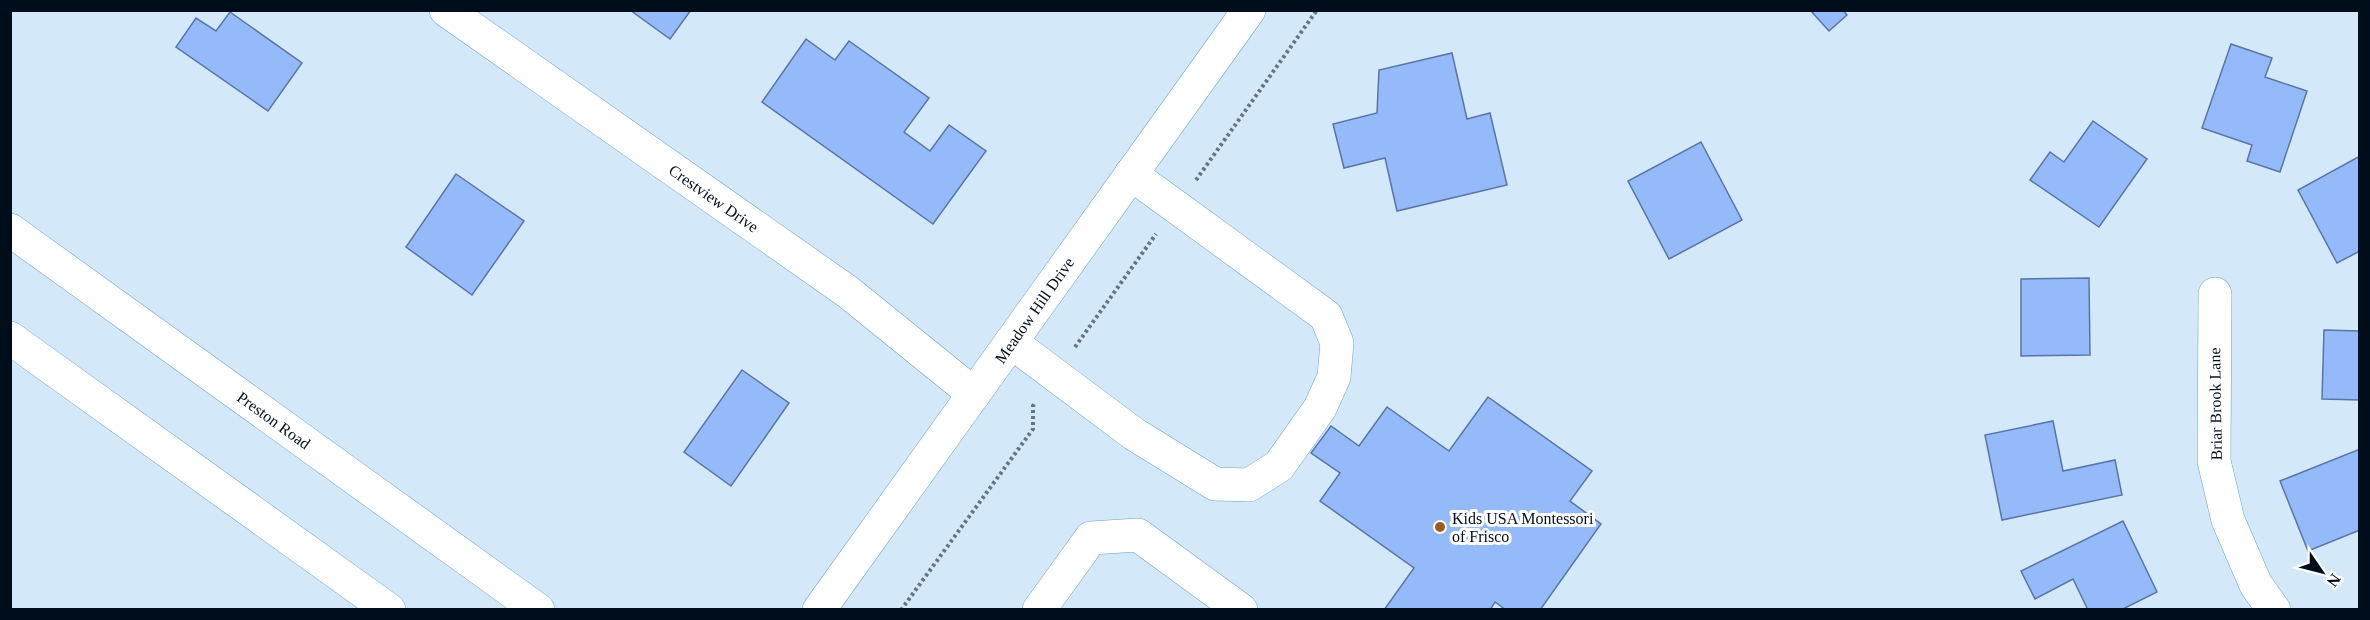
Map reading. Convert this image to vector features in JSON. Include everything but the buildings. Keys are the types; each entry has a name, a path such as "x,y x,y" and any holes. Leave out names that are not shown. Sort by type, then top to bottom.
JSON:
{"street":[{"name":"Crestview Drive","path":"446,10 848,292 974,394"},
{"name":"Meadow Hill Drive","path":"819,609 1249,10"},
{"path":"1011,342 1134,434 1215,484 1249,485 1279,466 1320,408 1334,377 1337,343 1326,316 1131,174"},
{"name":"Preston Road","path":"10,231 538,609"},
{"name":"Briar Brook Lane","path":"2214,294 2214,461 2228,520 2256,585 2274,609"},
{"path":"10,338 389,609"},
{"path":"1039,609 1091,538 1138,536 1241,609"}],"path":[{"path":"1194,183 1317,10"},
{"path":"1071,352 1160,229"},
{"path":"901,609 1033,429 1033,406"}],"place":[{"name":"Kids USA Montessori of Frisco","path":"1440,527"}]}
